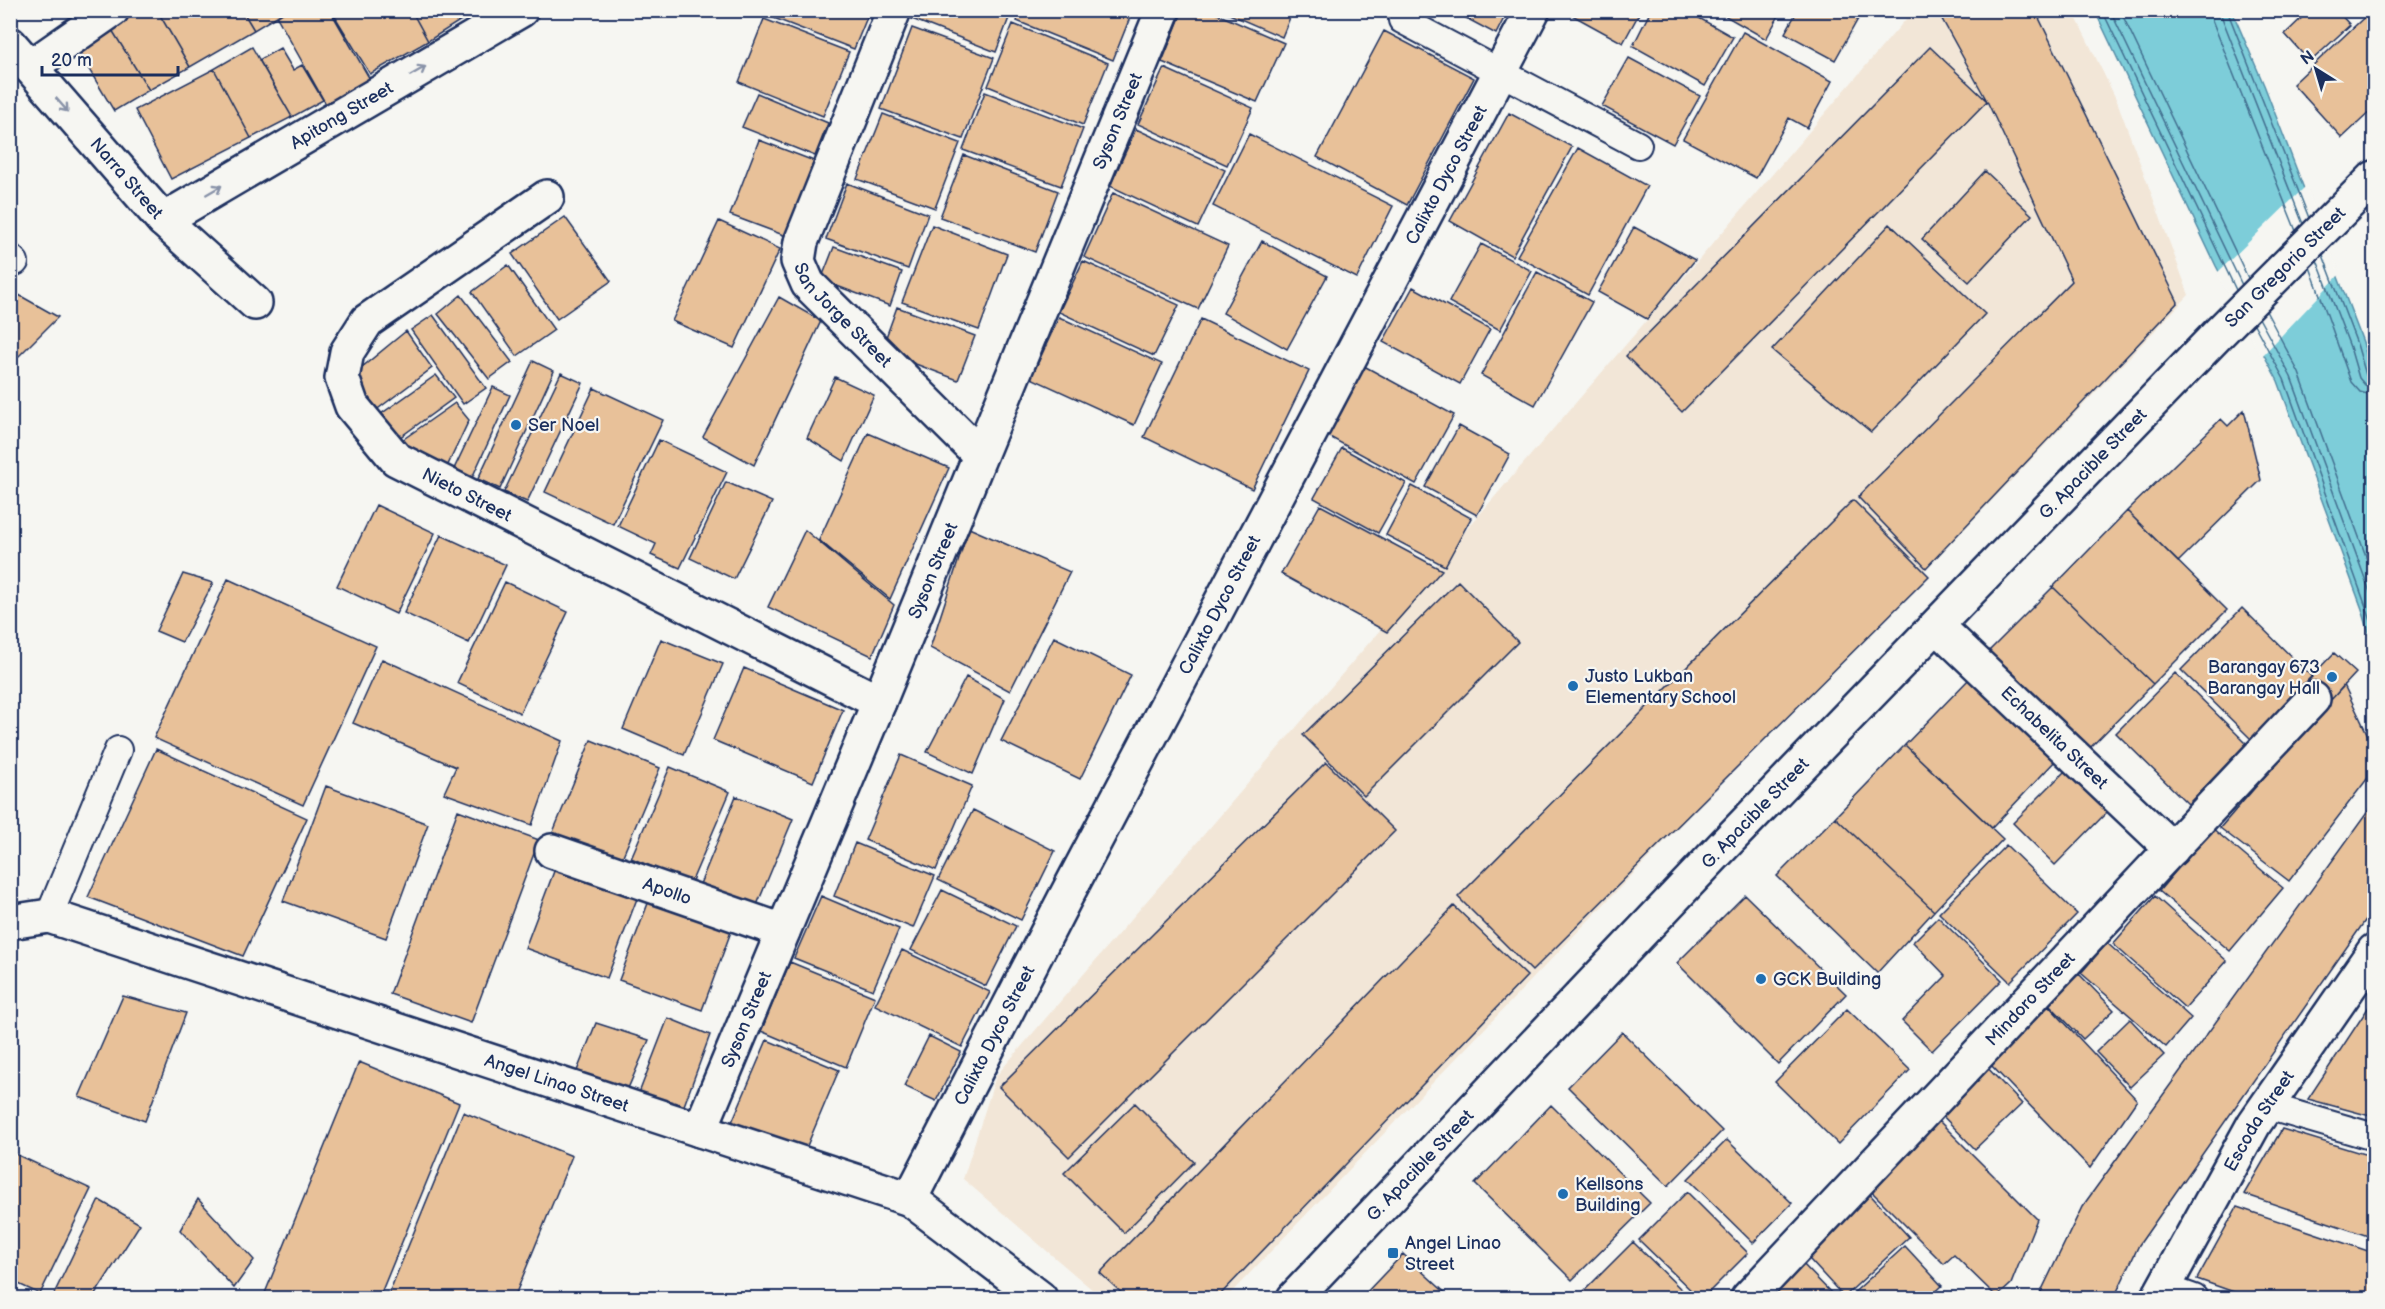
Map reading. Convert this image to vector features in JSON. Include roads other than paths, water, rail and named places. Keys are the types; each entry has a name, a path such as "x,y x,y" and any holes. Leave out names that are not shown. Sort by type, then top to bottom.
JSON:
{"street":[{"path":"20,56 112,10"},
{"name":"Apitong Street","path":"163,220 521,10"},
{"name":"San Jorge Street","path":"894,10 801,242 798,261 808,284 979,454"},
{"name":"Syson Street","path":"700,1130 879,702 1163,10"},
{"name":"Calixto Dyco Street","path":"910,1199 1064,900 1533,10"},
{"name":"Narra Street","path":"20,56 163,220 255,303"},
{"name":"San Gregorio Street","path":"2220,332 2368,185"},
{"name":"Nieto Street","path":"547,197 367,321 347,352 342,378 352,406 396,459 879,702"},
{"name":"G. Apacible Street","path":"1294,1299 1725,844 2220,332"},
{"name":"Echabelita Street","path":"1937,626 2172,849"},
{"name":"Mindoro Street","path":"1748,1299 2313,699"},
{"name":"Apollo","path":"552,851 783,931"},
{"path":"10,922 49,916"},
{"name":"Angel Linao Street","path":"49,916 910,1199 1040,1299"},
{"name":"Escoda Street","path":"2161,1293 2254,1124 2374,951"}],"lane":[{"path":"1402,20 1638,145"},
{"path":"49,916 118,750"},
{"path":"2267,1106 2374,1137"},
{"path":"2161,1293 2194,1299"}],"water":[{"path":"2095,11 2232,11 2264,85 2363,342 2374,383 2374,650 2362,609 2278,381 2216,266"}],"place":[{"name":"Ser Noel","path":"516,425"},
{"name":"Barangay 673 Barangay Hall","path":"2332,677"},
{"name":"Justo Lukban Elementary School","path":"1573,686"},
{"name":"GCK Building","path":"1761,979"},
{"name":"Kellsons Building","path":"1563,1194"},
{"name":"Angel Linao Street","path":"1393,1253"}]}
